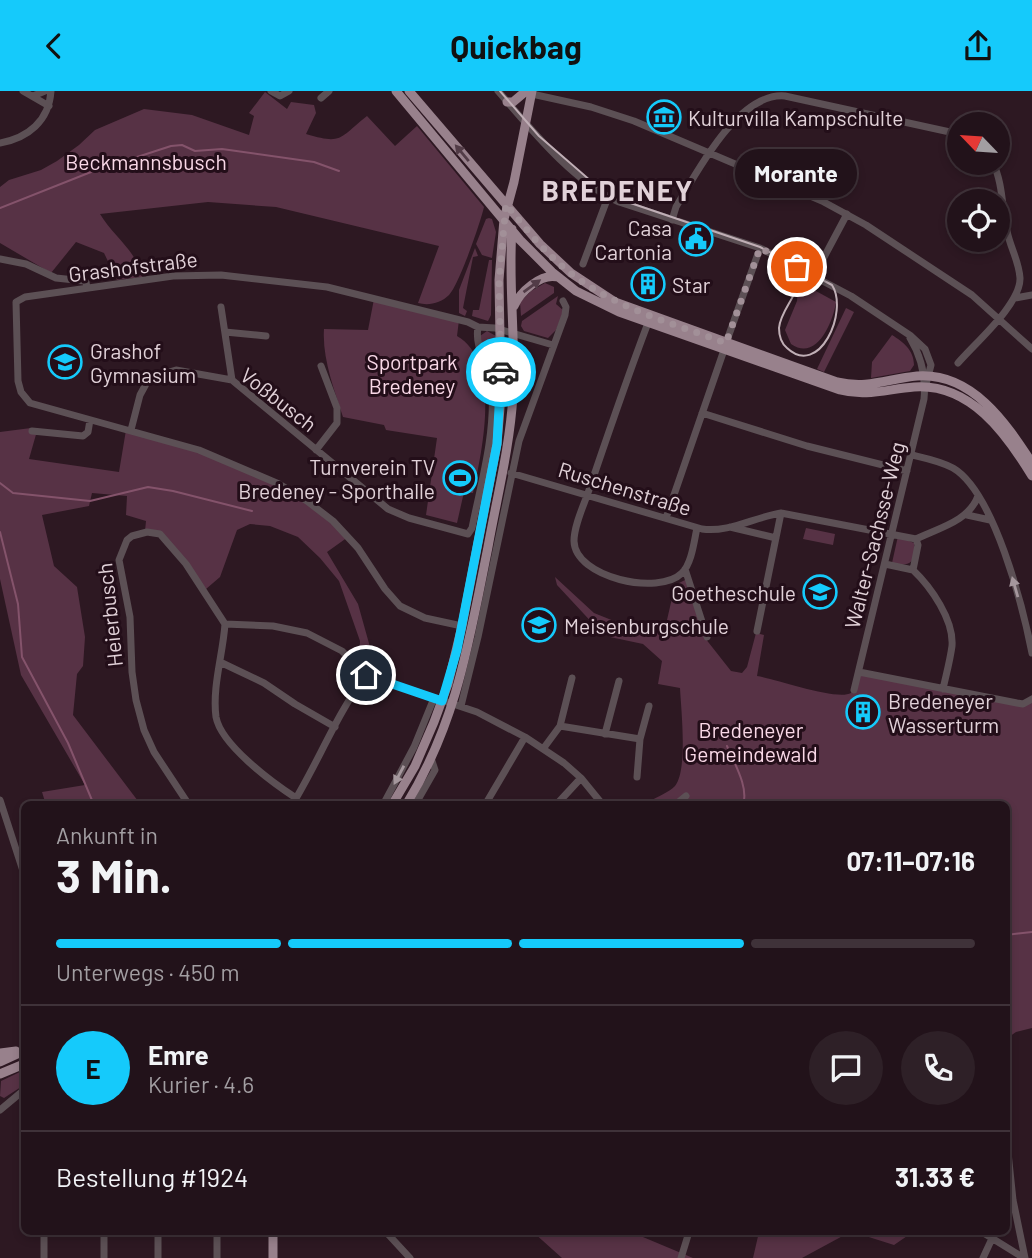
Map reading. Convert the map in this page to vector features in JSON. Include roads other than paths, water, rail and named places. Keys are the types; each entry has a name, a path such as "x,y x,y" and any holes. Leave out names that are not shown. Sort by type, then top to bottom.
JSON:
{"main road":[{"path":"396,91 512,230 559,278 595,302 648,323 850,385 871,385 926,377 964,387 984,401 1003,422 1032,463"},
{"path":"410,91 514,214 561,265 582,281 626,306 725,347 853,393 879,393 913,387 952,393 986,414 1032,476"},
{"path":"507,102 513,102 530,92"},
{"path":"394,801 415,766 438,700 448,684 462,626 497,444 501,396 499,281 504,219 514,182 530,92"},
{"path":"492,188 514,182"},
{"path":"408,801 457,705 508,446 513,397 514,182"},
{"path":"513,308 519,297 543,278 559,278"},
{"path":"0,1053 21,1050"},
{"path":"0,1062 21,1052"},
{"path":"0,1074 21,1064"},
{"path":"273,1235 273,1258"}],"street":[{"path":"23,91 49,106"},
{"path":"33,96 45,91"},
{"path":"0,143 21,137 38,124 49,106 51,91"},
{"path":"271,91 280,96 289,91"},
{"path":"321,98 329,91"},
{"path":"498,91 554,153 608,197 760,248 851,296 904,332 918,353 926,377"},
{"path":"530,92 612,113 797,189 847,214 972,295 1032,349"},
{"path":"672,220 676,207 726,132 742,114 769,97 779,96 947,131"},
{"path":"958,363 1015,298 1020,282 1007,233 997,175"},
{"path":"583,264 608,197"},
{"path":"814,276 847,214"},
{"path":"666,518 760,248"},
{"path":"0,260 26,264 56,278 84,281 87,288"},
{"name":"Grashofstraße","path":"462,626 425,618 400,605 385,589 349,538 325,513 294,492 220,457 35,405 25,398 18,381 16,302 21,298 186,275 260,278 350,292 553,345"},
{"path":"1015,298 1032,295"},
{"path":"457,705 478,637 511,473 529,408 565,315 566,307 563,301"},
{"path":"221,307 232,380"},
{"path":"648,323 588,494 574,540 577,554 584,563 608,576 644,583 670,581 685,569 697,528"},
{"name":"Voßbusch","path":"131,430 140,395 146,384 156,376 176,370 232,380 394,512 468,534 472,528 485,463 492,409 490,377 477,342 478,327"},
{"path":"225,332 266,335"},
{"name":"Voßbusch","path":"316,450 337,423 337,408 321,366"},
{"name":"Walter-Sachsse-Weg","path":"854,689 912,455 926,377"},
{"path":"702,413 796,443 907,471"},
{"path":"32,431 83,436 88,432 90,420"},
{"path":"912,455 952,467 969,482 978,496 1014,582 1032,653"},
{"name":"Ruschenstraße","path":"511,473 697,528 714,530 760,516 781,513 916,539"},
{"path":"913,570 918,545 916,539 967,515 978,496"},
{"path":"757,631 781,513"},
{"path":"967,515 990,521"},
{"name":"Ruschenstraße","path":"730,527 776,538"},
{"name":"Heierbusch","path":"186,801 149,743 136,700 129,604 119,560 127,540 147,532 160,534 186,564 225,624"},
{"path":"886,564 913,570 928,587 941,609 951,636 943,689"},
{"path":"685,569 707,637"},
{"path":"366,675 294,801 251,763 222,731 217,719 225,624 273,625 307,633 342,651 366,675 457,705 525,737 581,778 600,801"},
{"path":"220,662 264,683 335,727"},
{"path":"859,672 1023,704 1032,699"},
{"path":"543,749 560,726 572,678"},
{"path":"605,734 619,681"},
{"path":"385,801 438,700"},
{"path":"636,777 640,739 649,706"},
{"path":"560,726 640,739"},
{"path":"487,801 525,737"},
{"path":"417,801 435,770 431,758"},
{"path":"560,801 581,778"},
{"path":"680,801 686,796"},
{"path":"0,800 21,865"},
{"path":"0,1110 21,1092"},
{"path":"1010,1171 1025,1258"},
{"path":"1010,1205 1013,1200"},
{"path":"44,1235 44,1258"},
{"path":"104,1235 104,1258"},
{"path":"158,1235 158,1258"},
{"path":"217,1235 217,1258"},
{"path":"389,1235 410,1258"},
{"path":"681,1258 688,1235"},
{"path":"983,1258 993,1235 1025,1258"}],"waterway":[{"path":"0,208 91,172 171,146 182,145 195,151 222,149 314,162 339,171"},
{"path":"0,483 13,493 90,501 148,487 252,511"},
{"path":"0,532 18,604 22,657 68,743 92,801"},
{"path":"727,746 742,783 744,801"},
{"path":"1010,935 1032,932"}],"tram line":[{"path":"500,91 539,136 607,195 760,247 832,285 837,310 834,325 828,338 810,355 799,355 787,348 779,334 782,318 797,288"}],"place":[{"name":"Kulturvilla Kampschulte","path":"664,117"},
{"name":"Casa Cartonia","path":"696,239"},
{"name":"Morante","path":"797,267"},
{"name":"Star","path":"648,284"},
{"name":"Grashof Gymnasium","path":"65,362"},
{"name":"Turnverein TV Bredeney - Sporthalle","path":"460,478"},
{"name":"Goetheschule","path":"820,592"},
{"name":"Meisenburgschule","path":"539,625"},
{"name":"Bredeneyer Wasserturm","path":"863,712"}],"district":[{"name":"BREDENEY","path":"618,190"}],"park label":[{"name":"Beckmannsbusch","path":"146,161"},
{"name":"Sportpark Bredeney","path":"412,373"},
{"name":"Bredeneyer Gemeindewald","path":"751,741"}]}
